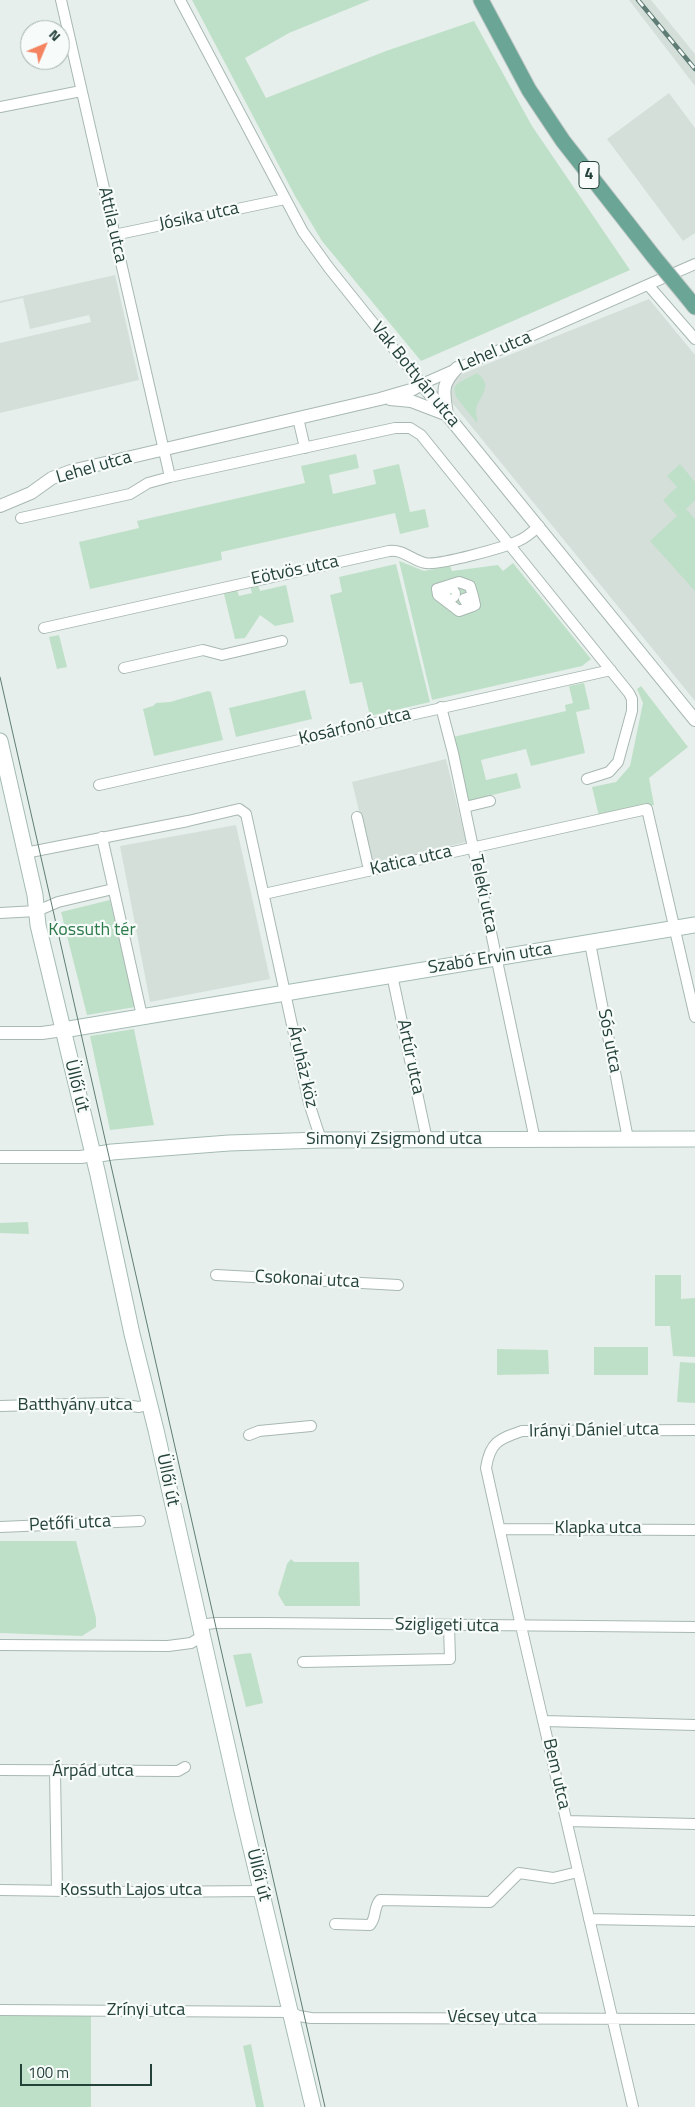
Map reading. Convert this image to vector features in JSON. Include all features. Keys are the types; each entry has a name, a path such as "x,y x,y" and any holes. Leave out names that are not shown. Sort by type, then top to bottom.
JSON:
{"main road":[{"name":"4","path":"481,0 529,90 563,141 610,203 691,302"},
{"name":"Üllői út","path":"0,741 36,911 93,1155 132,1334 150,1404 200,1631 312,2107"},
{"name":"Szabó Ervin utca","path":"286,993 695,925"},
{"path":"63,1030 286,993"},
{"name":"Simonyi Zsigmond utca","path":"93,1155 229,1143 321,1140 695,1139"}],"street":[{"name":"Attila utca","path":"61,0 163,450"},
{"name":"Vak Bottyán utca","path":"180,0 285,199 311,244 447,415 695,720"},
{"path":"0,107 81,91"},
{"name":"Jósika utca","path":"114,235 285,199"},
{"name":"Lehel utca","path":"0,506 31,493 52,478 71,471 380,399 411,390 457,368 649,286 690,266"},
{"path":"649,286 695,339"},
{"path":"380,399 411,401 447,415 444,384 457,368"},
{"path":"298,418 305,448"},
{"name":"Lehel utca","path":"21,518 130,494 148,483 170,477 395,428 410,428 421,435 510,545"},
{"path":"163,450 170,477"},
{"name":"Eötvös utca","path":"44,628 389,551 397,550 427,564 510,545 522,539 539,526"},
{"path":"510,545 629,693 633,705 618,762 609,772 588,779"},
{"path":"459,599 459,611 455,608 459,599"},
{"path":"124,668 203,650 222,655 282,641"},
{"name":"Kosárfonó utca","path":"99,785 611,670"},
{"name":"Teleki utca","path":"441,707 465,807 536,1140"},
{"path":"465,807 490,801"},
{"path":"25,853 239,809 246,814 286,993"},
{"name":"Katica utca","path":"264,894 647,809 674,928"},
{"path":"357,817 370,870"},
{"path":"102,837 142,1016"},
{"path":"0,913 36,911 58,902 113,889"},
{"path":"674,928 695,1017"},
{"name":"Sós utca","path":"590,943 628,1140"},
{"name":"Artúr utca","path":"392,975 428,1140"},
{"name":"Áruház köz","path":"286,993 310,1103 321,1140"},
{"path":"0,1033 42,1033 63,1030"},
{"path":"0,1157 81,1157 93,1155"},
{"name":"Csokonai utca","path":"216,1275 398,1285"},
{"name":"Batthyány utca","path":"0,1406 111,1403 138,1407 150,1404"},
{"path":"249,1436 259,1431 311,1426"},
{"name":"Irányi Dániel utca","path":"495,1443 503,1437 531,1430 695,1430"},
{"name":"Bem utca","path":"495,1443 489,1454 486,1468 633,2107"},
{"name":"Petőfi utca","path":"0,1527 140,1521"},
{"name":"Klapka utca","path":"500,1529 695,1530"},
{"name":"Szigligeti utca","path":"0,1645 168,1646 191,1643 200,1631 223,1623 695,1628"},
{"path":"303,1662 450,1659 449,1626"},
{"path":"544,1721 695,1725"},
{"name":"Árpád utca","path":"0,1770 55,1772 178,1771 185,1767"},
{"path":"55,1772 57,1891"},
{"path":"567,1821 695,1824"},
{"path":"336,1924 370,1924 374,1920 376,1907 380,1900 490,1902 519,1873 553,1878 578,1872"},
{"name":"Kossuth Lajos utca","path":"0,1890 262,1891"},
{"path":"590,1919 695,1921"},
{"name":"Zrínyi utca","path":"0,2010 291,2012"},
{"name":"Vécsey utca","path":"291,2012 304,2018 695,2019"}],"shaded area":[{"path":"629,0 651,0 695,54 695,86"},
{"path":"669,93 695,128 695,233 683,241 607,139"},
{"path":"115,275 139,380 0,413 0,343 91,322 89,315 30,329 23,298 0,303 0,301"},
{"path":"649,299 695,355 695,701 441,389 462,374"},
{"path":"446,759 466,842 372,865 352,782"},
{"path":"236,825 270,979 150,1002 120,846"}],"green space":[{"path":"192,0 370,0 289,33 245,58 266,98 386,51 474,21 532,126 630,270 421,361 322,241 295,196"},
{"path":"477,373 485,383 485,388 477,406 477,423 456,397 454,388 458,383"},
{"path":"356,454 359,468 329,475 333,494 376,484 373,470 399,464 410,512 425,509 429,527 400,534 395,513 221,552 222,560 90,589 79,542 139,528 137,521 305,483 301,466"},
{"path":"680,464 695,482 695,500 686,509 695,519 695,591 650,541 677,516 663,500 677,487 667,476"},
{"path":"399,561 424,571 450,566 452,571 498,565 503,571 513,563 591,659 582,666 432,700"},
{"path":"396,564 430,702 370,716 362,682 350,684 330,595 342,592 339,577"},
{"path":"258,584 260,591 286,585 294,622 275,626 260,615 245,638 235,639 223,590 237,590 239,596 252,593 250,585"},
{"path":"59,635 67,667 57,669 49,637"},
{"path":"584,683 590,709 576,712 585,753 531,766 526,749 481,760 486,780 517,773 521,788 468,801 453,737 566,711 565,705 573,703 569,686"},
{"path":"641,686 688,747 649,778 654,805 599,816 592,787 616,782 630,766 643,703 637,689"},
{"path":"305,690 312,719 236,737 229,708"},
{"path":"208,691 211,692 223,740 154,756 143,709 156,703 170,702"},
{"name":"Kossuth tér","path":"110,900 135,1007 87,1015 61,912"},
{"path":"134,1029 154,1125 110,1130 90,1036"},
{"path":"28,1222 29,1234 0,1233 0,1223"},
{"path":"655,1275 681,1275 681,1299 695,1298 695,1357 673,1356 670,1326 655,1326"},
{"path":"594,1347 648,1347 648,1375 594,1375"},
{"path":"497,1349 548,1350 549,1374 497,1375"},
{"path":"680,1362 695,1363 695,1403 677,1402"},
{"path":"0,1541 76,1541 96,1618 96,1627 82,1636 0,1633"},
{"path":"291,1559 294,1562 359,1562 360,1606 285,1606 278,1594 287,1564"},
{"path":"251,1653 263,1703 246,1707 233,1655"},
{"path":"0,2016 91,2016 91,2107 0,2107"},
{"path":"251,2044 264,2107 256,2107 243,2046"}],"tram line":[{"path":"0,677 325,2107"}],"railway":[{"path":"638,0 695,69"}]}
